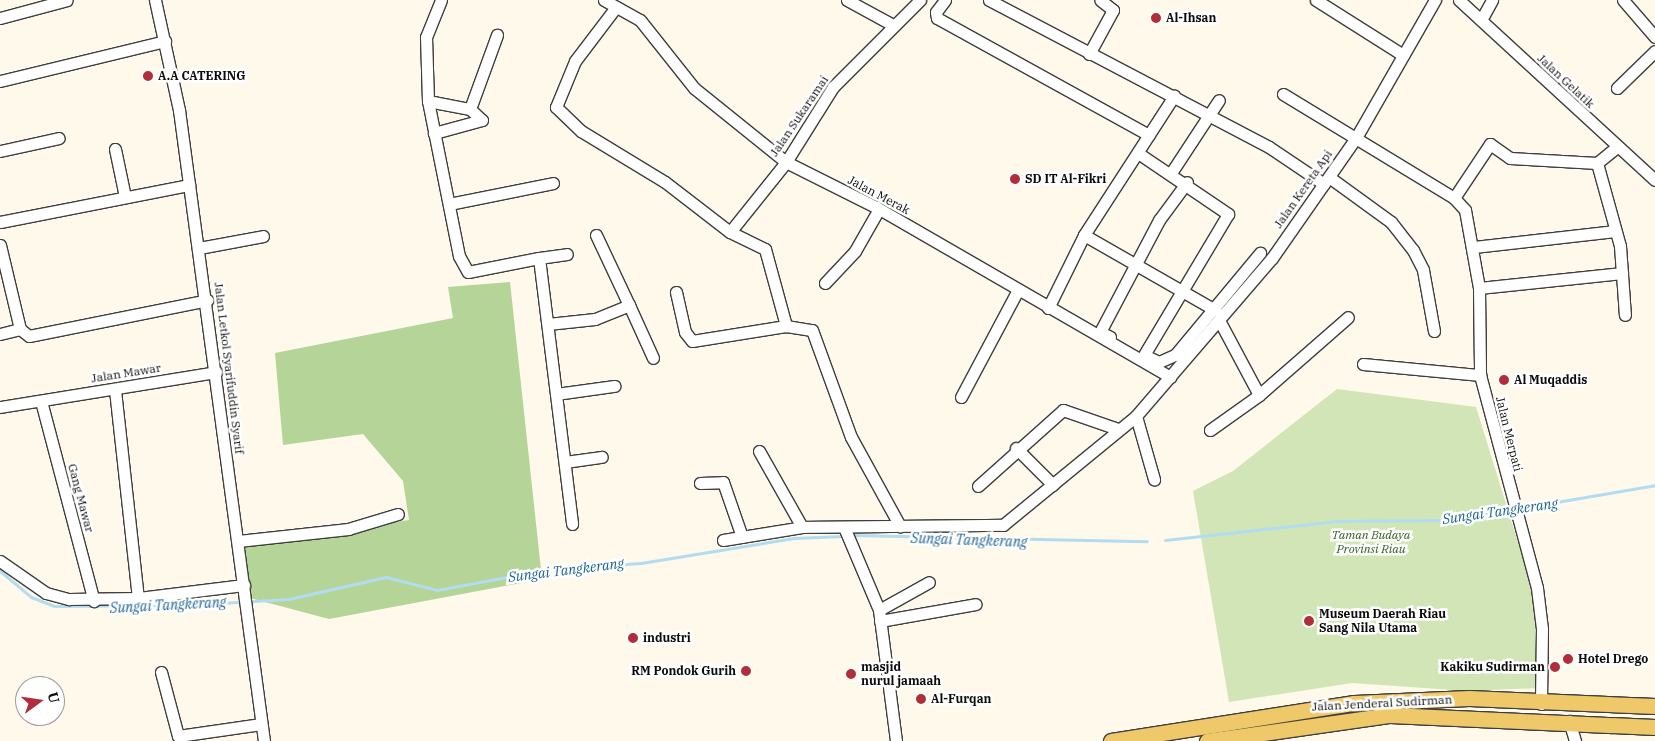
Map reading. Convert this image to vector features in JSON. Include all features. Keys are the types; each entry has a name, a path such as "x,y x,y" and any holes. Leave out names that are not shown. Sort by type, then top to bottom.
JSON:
{"main road":[{"name":"Jalan Jenderal Sudirman","path":"1111,741 1327,705 1469,698 1541,704 1655,706"},
{"name":"Jalan Jenderal Sudirman","path":"1207,741 1390,715 1569,721 1655,727"}],"street":[{"path":"0,18 67,0"},
{"name":"Jalan Letkol Syarifuddin Syarif","path":"155,0 165,40 207,300 264,741"},
{"path":"441,0 426,37 428,101 459,256 468,272 567,254"},
{"name":"Jalan Merak","path":"604,0 640,20 694,88 786,162 879,209 1048,308 1171,377"},
{"path":"847,0 893,25"},
{"name":"Jalan Sukaramai","path":"730,232 786,162 834,87 893,25 920,0"},
{"path":"945,0 936,12 937,18 1149,135"},
{"path":"989,0 1089,54 1174,96 1327,180 1391,222 1413,250 1423,270 1434,331"},
{"path":"1089,54 1112,10 1100,0"},
{"path":"1316,0 1403,55"},
{"name":"Jalan Kereta Api","path":"723,540 802,527 900,526 997,528 1053,485 1118,429 1136,416 1171,377 1217,315 1272,258 1357,136 1435,0"},
{"name":"Jalan Gelatik","path":"1459,0 1617,147 1654,178"},
{"path":"1481,20 1492,0"},
{"path":"1622,0 1655,37"},
{"path":"616,6 575,60 556,107 581,132 666,182 730,232 768,253 786,326"},
{"path":"470,109 497,35"},
{"path":"0,81 165,40"},
{"path":"1618,88 1655,51"},
{"name":"Jalan Merpati","path":"1283,94 1357,136 1454,198 1465,210 1474,246 1478,288 1480,375 1509,489 1519,524 1530,552 1542,629 1541,704"},
{"path":"1048,308 1084,235 1174,96"},
{"path":"1172,173 1219,100"},
{"path":"428,101 470,109 481,116 480,123 434,133"},
{"path":"0,151 59,138"},
{"path":"1454,198 1490,144 1510,158 1597,163 1617,147"},
{"path":"115,149 124,197"},
{"path":"1138,153 1187,182 1228,214 1144,355"},
{"path":"1597,163 1615,231 1622,273 1625,315"},
{"path":"1187,182 1159,220 1100,332 1159,362 1171,358 1217,315 1260,252"},
{"path":"449,204 553,183"},
{"path":"0,222 189,185"},
{"path":"825,283 855,251 879,209"},
{"path":"1474,246 1615,231"},
{"path":"596,235 652,358"},
{"path":"1084,235 1182,291 1217,315 1259,396"},
{"path":"199,248 263,236"},
{"path":"0,245 20,329 29,336 39,336 207,300"},
{"path":"539,258 572,524"},
{"path":"1478,288 1622,273"},
{"path":"961,397 1018,290"},
{"path":"676,292 685,332 692,341 786,326 808,327 814,333 851,437 900,526"},
{"path":"548,324 595,320 629,305"},
{"path":"1210,430 1259,396 1348,317"},
{"path":"0,334 20,329"},
{"path":"1363,364 1480,375"},
{"name":"Jalan Mawar","path":"0,407 115,390 216,372"},
{"path":"556,394 614,386"},
{"path":"115,390 138,598"},
{"name":"Gang Mawar","path":"41,401 94,601"},
{"path":"978,486 1016,448 1063,410 1118,429"},
{"path":"1136,416 1154,480"},
{"path":"1016,448 1053,485"},
{"path":"758,451 802,527"},
{"path":"565,462 602,457"},
{"path":"700,483 723,482 742,537"},
{"path":"238,541 348,530 398,514"},
{"path":"844,527 879,616 896,741"},
{"path":"0,561 46,593 94,601 244,587"},
{"path":"879,616 929,582"},
{"path":"879,616 976,604"},
{"path":"161,672 178,736 262,724"},
{"path":"1569,721 1574,741"}],"green space":[{"path":"510,282 542,579 329,619 250,598 244,544 409,520 403,481 363,434 283,445 275,353 453,318 448,287"},
{"name":"Taman Budaya Provinsi Riau","path":"1337,389 1476,407 1537,604 1540,688 1468,691 1352,683 1229,702 1193,491 1233,471"}],"waterway":[{"name":"Sungai Tangkerang","path":"1165,540 1336,521 1451,520 1655,485"},
{"name":"Sungai Tangkerang","path":"850,535 1147,541"},
{"name":"Sungai Tangkerang","path":"0,571 31,597 55,606 182,605 289,599 386,577 437,590 550,569 641,563 794,538 843,536"}],"place":[{"name":"Al-Ihsan","path":"1156,18"},
{"name":"A.A CATERING","path":"148,76"},
{"name":"SD IT Al-Fikri","path":"1015,179"},
{"name":"Al Muqaddis","path":"1504,380"},
{"name":"Museum Daerah Riau Sang Nila Utama","path":"1309,621"},
{"name":"industri","path":"633,638"},
{"name":"Hotel Drego","path":"1568,659"},
{"name":"Kakiku Sudirman","path":"1555,667"},
{"name":"RM Pondok Gurih","path":"746,671"},
{"name":"masjid nurul jamaah","path":"851,674"},
{"name":"Al-Furqan","path":"921,699"}]}
